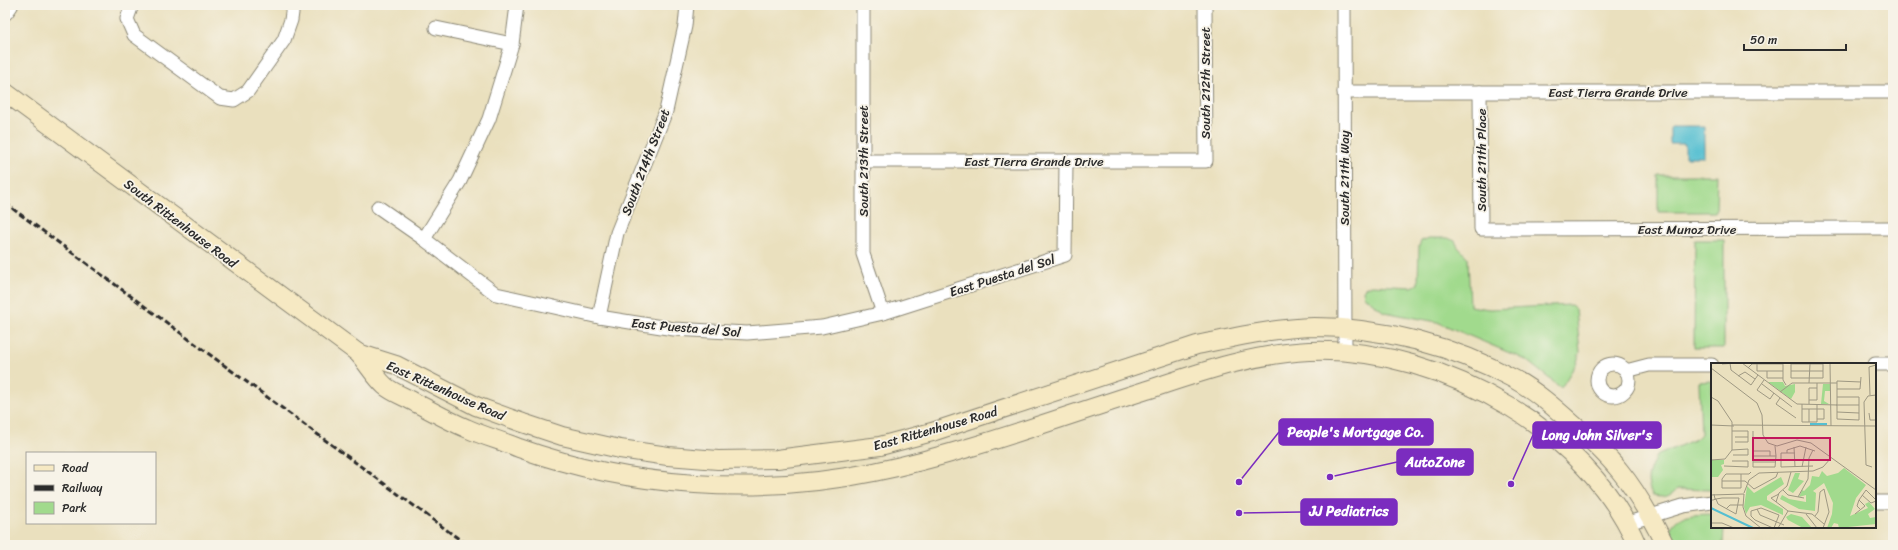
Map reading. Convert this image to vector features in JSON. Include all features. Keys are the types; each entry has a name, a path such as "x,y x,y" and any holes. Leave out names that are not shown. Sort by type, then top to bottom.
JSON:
{"main road":[{"name":"South Rittenhouse Road","path":"5,92 358,353"},
{"name":"East Rittenhouse Road","path":"358,353 396,365 476,406 562,436 620,449 668,456 718,460 777,459 880,446 932,432 1197,345 1239,336 1292,328 1345,329 1383,333 1451,351 1515,380 1555,409 1590,439 1619,470 1650,516 1665,545"},
{"name":"East Rittenhouse Road","path":"358,353 386,387 464,428 540,455 611,473 676,482 759,485 819,481 872,473 935,458 1243,360 1308,351 1345,352 1397,361 1450,376 1493,397 1525,416 1578,461 1595,480 1628,523 1637,545"}],"street":[{"path":"5,12 10,5"},
{"path":"132,5 127,19 134,35 220,98 234,100 248,91 284,40 291,20 293,5"},
{"path":"424,239 460,180 489,119 512,44 517,5"},
{"name":"South 214th Street","path":"599,317 616,234 666,111 685,26 687,5"},
{"name":"South 213th Street","path":"863,5 863,254 883,313"},
{"name":"South 212th Street","path":"1205,5 1206,161"},
{"name":"South 211th Way","path":"1344,5 1345,352"},
{"path":"436,28 512,44"},
{"name":"East Tierra Grande Drive","path":"1344,92 1893,92"},
{"name":"South 211th Place","path":"1480,92 1481,229"},
{"name":"East Tierra Grande Drive","path":"863,161 1206,161"},
{"name":"East Puesta del Sol","path":"378,207 424,239 496,294 599,317 674,328 747,333 822,327 883,313 1065,254 1066,161"},
{"name":"East Munoz Drive","path":"1481,229 1893,228"},
{"path":"1876,364 1893,364"},
{"path":"1626,371 1649,365 1711,365"},
{"path":"1628,523 1683,506 1711,502"},
{"path":"1876,502 1893,502"}],"green space":[{"path":"1658,175 1717,175 1716,212 1658,212"},
{"path":"1429,238 1448,238 1455,241 1458,247 1468,258 1470,306 1489,309 1571,305 1576,309 1580,352 1577,362 1561,388 1526,360 1437,322 1384,312 1364,296 1363,290 1372,285 1412,287 1418,284 1419,246 1421,241"},
{"path":"1695,240 1724,240 1724,348 1694,348"},
{"path":"1711,381 1711,490 1677,489 1666,496 1653,496 1650,490 1648,476 1656,456 1696,439 1701,434 1699,382"},
{"path":"1711,514 1711,528 1724,528 1723,545 1684,545 1675,540 1670,531 1673,525 1681,518 1693,515"}],"water":[{"path":"1670,126 1704,126 1704,157 1685,157 1685,144 1670,144"}],"railway":[{"path":"5,203 467,545"}],"place":[{"name":"AutoZone","path":"1330,477"},
{"name":"People's Mortgage Co.","path":"1239,482"},
{"name":"Long John Silver's","path":"1511,484"},
{"name":"JJ Pediatrics","path":"1239,513"}]}
